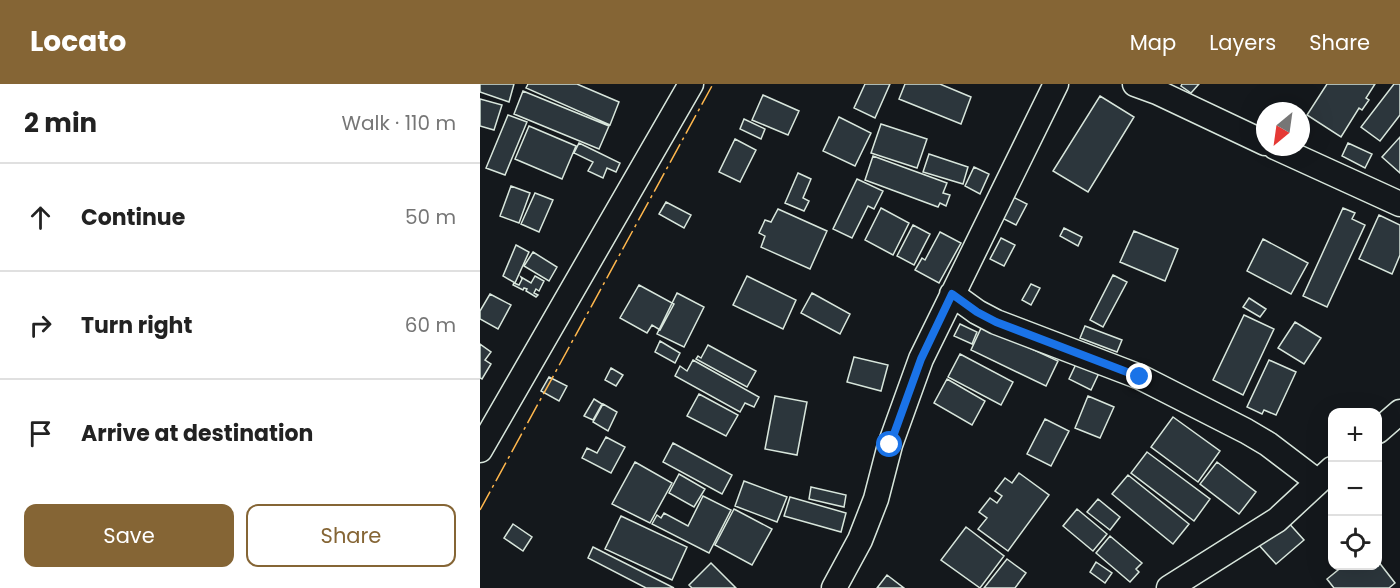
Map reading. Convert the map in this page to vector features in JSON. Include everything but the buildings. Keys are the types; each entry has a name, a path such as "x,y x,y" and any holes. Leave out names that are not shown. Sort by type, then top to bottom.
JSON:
{"street":[{"path":"480,450 691,84"},
{"path":"834,588 860,540 876,499 890,445 921,359 1056,84"},
{"path":"1135,84 1256,138"},
{"path":"1295,156 1400,204"},
{"path":"952,294 996,322 1140,377 1236,425 1325,475 1277,520 1169,588"},
{"path":"1382,427 1400,412"}],"power":[{"path":"480,510 713,84"}],"route":[{"path":"890,445 921,359 952,294 996,322 1140,377"}]}
